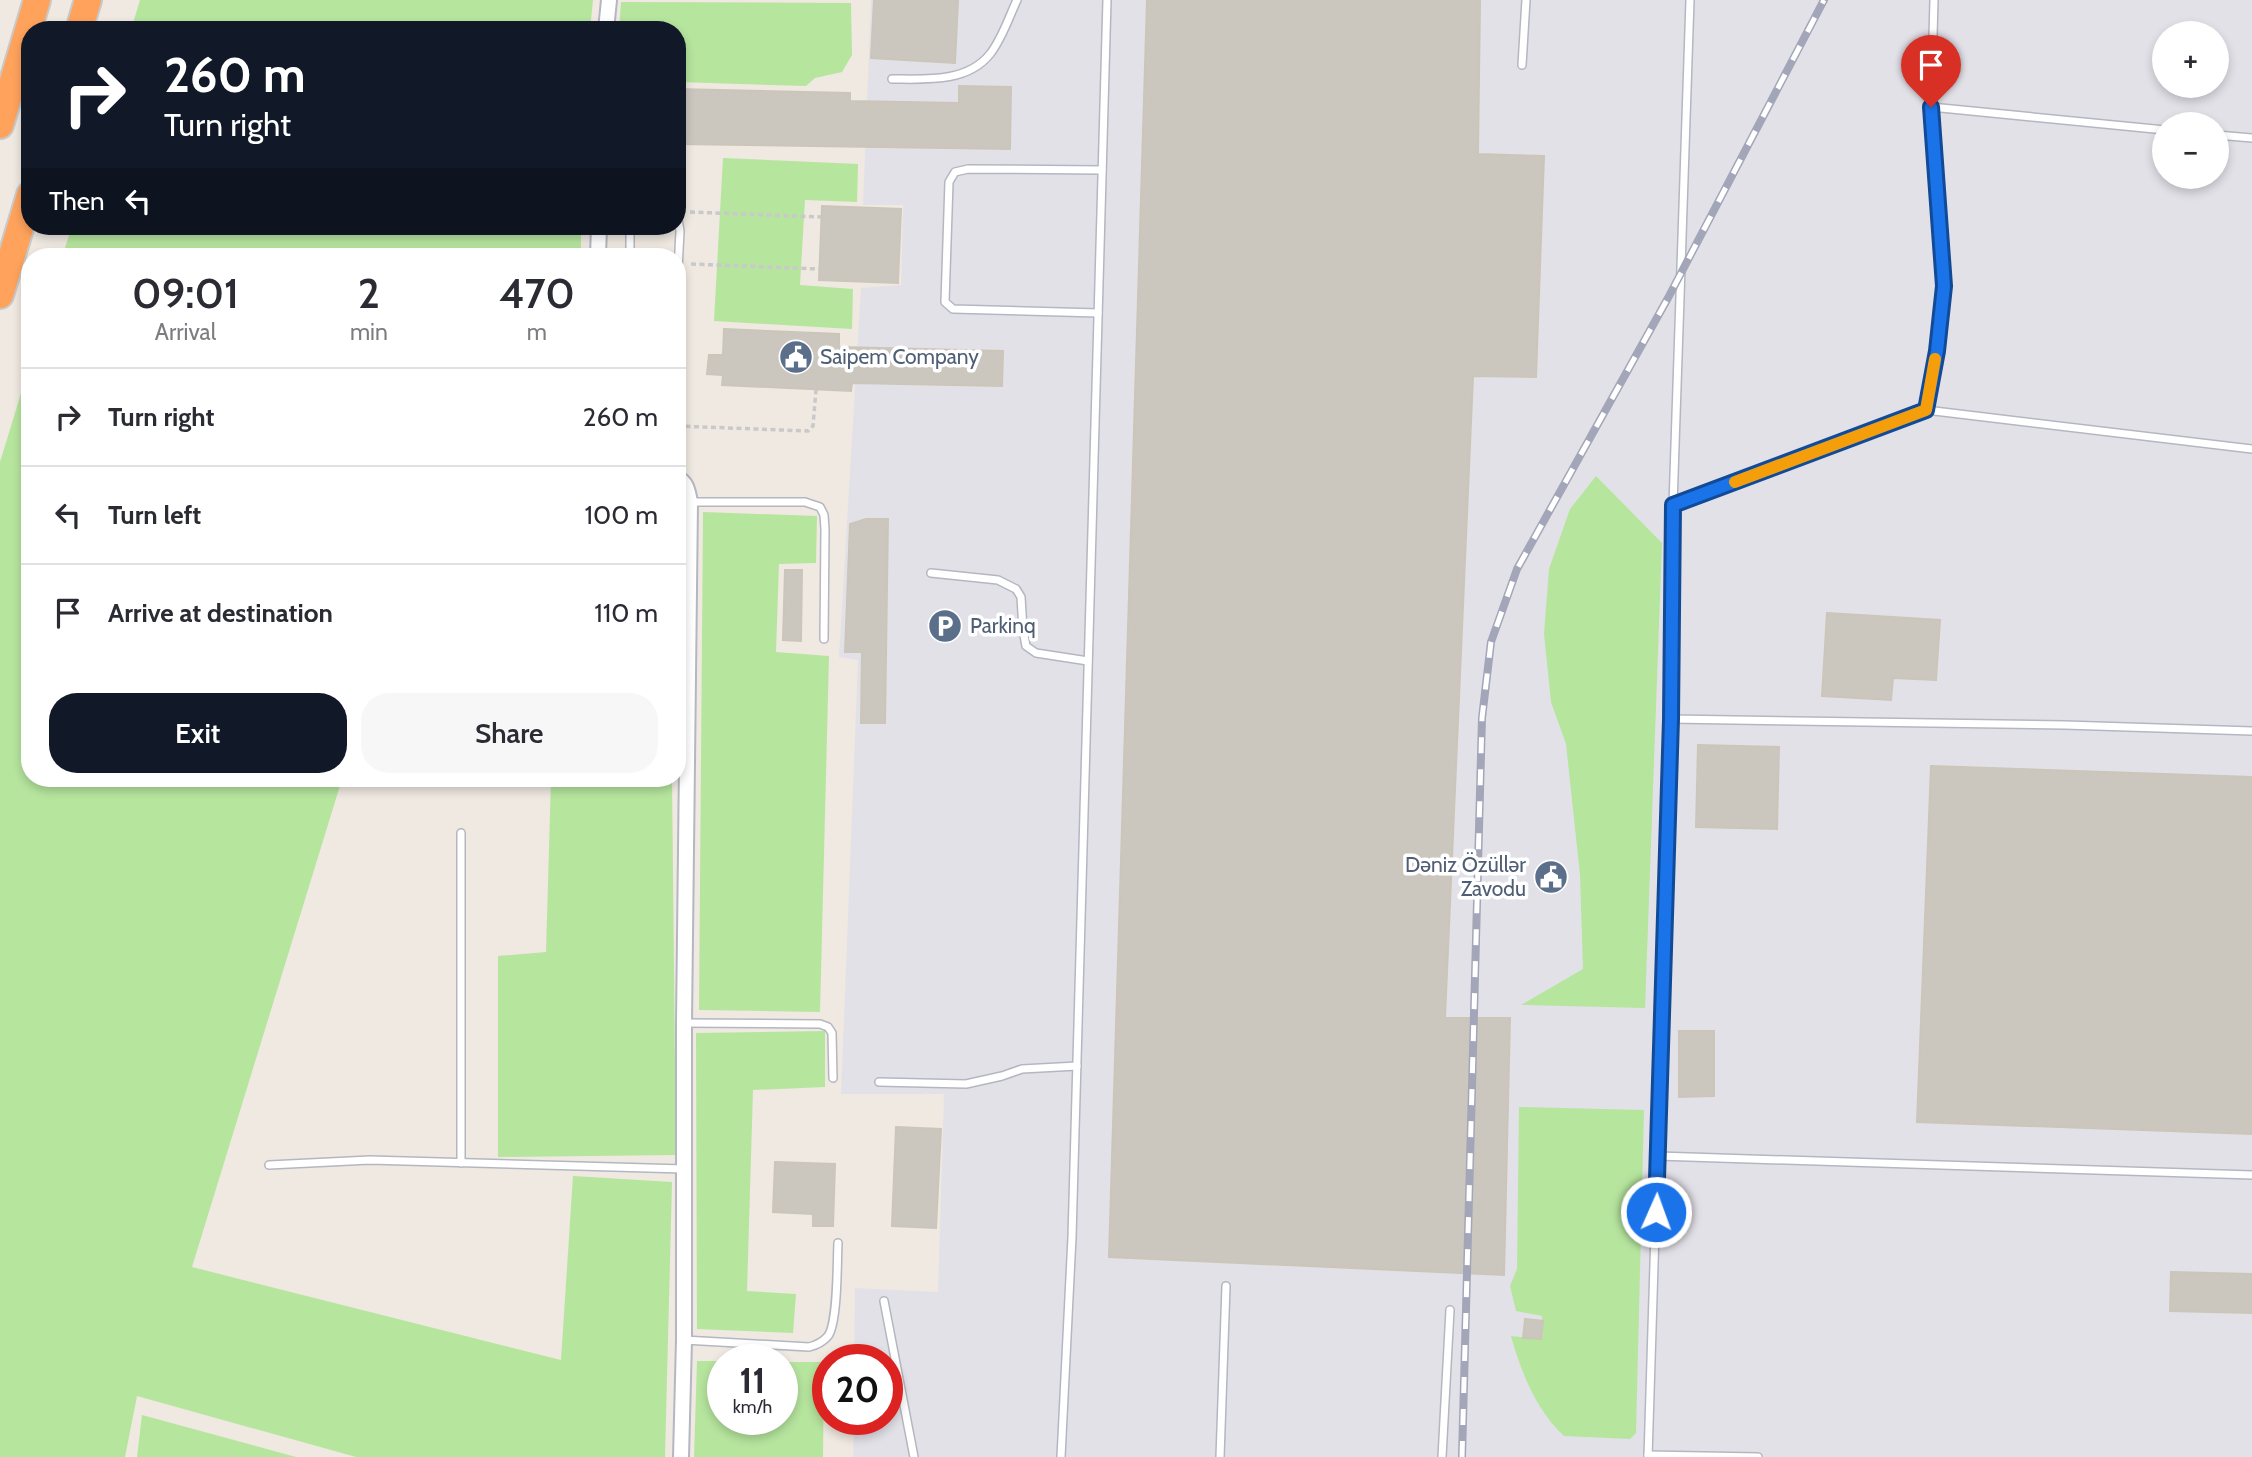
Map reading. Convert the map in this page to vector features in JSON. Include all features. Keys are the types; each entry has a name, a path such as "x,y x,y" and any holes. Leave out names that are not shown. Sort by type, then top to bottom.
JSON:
{"highway":[{"path":"31,21 37,0"},
{"path":"82,21 88,0"},
{"path":"0,125 21,54"},
{"path":"0,295 21,225"}],"street":[{"path":"607,21 609,0"},
{"path":"681,1457 690,502 686,486"}],"lane":[{"path":"892,79 951,77 979,65 994,49 1017,0"},
{"path":"1061,1457 1077,1066 1107,0"},
{"path":"1522,65 1526,0"},
{"path":"1690,0 1673,505 1671,719 1648,1456 1758,1457"},
{"path":"1926,410 1937,351 1944,286 1931,107 1934,0"},
{"path":"1931,107 2152,129"},
{"path":"2229,136 2252,138"},
{"path":"1098,313 953,309 945,302 945,272 948,182 955,172 968,169 1102,170"},
{"path":"1673,505 1926,410 2252,449"},
{"path":"690,502 806,502 820,507 824,515 825,529 824,639"},
{"path":"931,573 998,580 1016,589 1021,597 1026,646 1036,653 1088,661"},
{"path":"1671,719 2065,724 2252,731"},
{"path":"461,833 461,1163"},
{"path":"684,1023 820,1024 828,1027 832,1033 833,1078"},
{"path":"879,1082 966,1084 1022,1069 1077,1066"},
{"path":"1658,1156 2252,1175"},
{"path":"269,1165 370,1160 684,1169"},
{"path":"684,1340 809,1347 818,1344 829,1334 834,1319 838,1243"},
{"path":"1220,1457 1226,1286"},
{"path":"884,1301 915,1457"},
{"path":"1443,1457 1450,1310"}],"path":[{"path":"689,212 821,217"},
{"path":"686,264 819,269"},
{"path":"686,426 808,431 813,426 816,390"}],"shaded area":[{"name":"Dəniz Özüllər Zavodu","path":"871,0 2252,0 2252,1457 853,1457 854,1435 903,1435 903,1344 854,1344 855,1288 938,1292 944,1094 841,1094 858,660 839,657 861,288 901,285 903,205 863,205"}],"green space":[{"path":"140,0 593,0 591,21 134,21"},
{"path":"621,2 851,3 852,55 842,72 815,78 806,86 686,82 686,21 620,21"},
{"path":"723,158 858,164 857,202 805,200 800,285 853,289 852,329 714,321"},
{"path":"69,235 581,235 581,248 65,248"},
{"path":"21,393 21,787 340,787 192,1267 561,1360 573,1176 672,1182 665,1457 356,1457 137,1396 125,1457 0,1457 0,462"},
{"path":"1596,476 1662,543 1645,1008 1521,1005 1583,969 1580,875 1566,744 1551,702 1544,634 1549,569 1570,509"},
{"path":"703,512 817,516 816,563 779,564 776,652 829,656 820,1012 699,1010"},
{"path":"551,787 672,787 676,1155 498,1157 498,956 546,952"},
{"path":"825,1031 825,1087 753,1090 747,1291 796,1294 793,1333 697,1329 696,1033"},
{"path":"1519,1107 1644,1110 1636,1433 1630,1439 1564,1436 1538,1402 1515,1350 1511,1336 1541,1339 1542,1316 1516,1311 1510,1286 1517,1269"},
{"path":"697,1361 707,1361 707,1435 798,1435 798,1362 812,1362 812,1435 823,1435 823,1457 694,1457"},
{"path":"142,1415 296,1457 137,1457"}],"building":[{"path":"874,0 958,0 955,63 871,58"},
{"path":"1147,0 1480,0 1478,154 1544,156 1536,377 1473,376 1445,1018 1510,1018 1504,1275 1109,1257"},
{"path":"959,86 1011,87 1010,149 686,144 686,89 850,93 850,101 959,103"},
{"path":"822,206 901,209 898,283 819,280"},
{"path":"724,329 839,334 839,347 1003,351 1002,386 852,383 851,391 722,385 723,375 707,374 709,355 723,355"},
{"path":"866,519 888,519 885,723 861,723 862,652 845,652 850,524"},
{"path":"785,570 802,570 801,641 783,640"},
{"path":"1827,613 1940,620 1936,680 1893,678 1891,700 1822,696"},
{"path":"1698,745 1779,747 1777,829 1696,827"},
{"path":"1931,766 2252,777 2252,1134 1917,1122"},
{"path":"1679,1031 1714,1031 1714,1096 1679,1097"},
{"path":"896,1127 941,1129 936,1228 892,1226"},
{"path":"775,1162 835,1164 833,1226 813,1226 813,1214 773,1212"},
{"path":"2171,1272 2252,1274 2252,1313 2170,1311"},
{"path":"1525,1319 1543,1321 1541,1339 1523,1338"}],"railway":[{"path":"1462,1457 1482,718 1491,642 1517,569 1668,298 1824,0"}],"slow traffic":[{"path":"1735,482 1926,410 1935,359"}],"place":[{"name":"Saipem Company","path":"796,357"},
{"name":"Parkinq","path":"945,626"},
{"name":"Dəniz Özüllər Zavodu","path":"1551,877"}],"route":[{"path":"1656,1212 1671,719 1673,505 1926,410 1937,351 1944,286 1931,107"}]}
